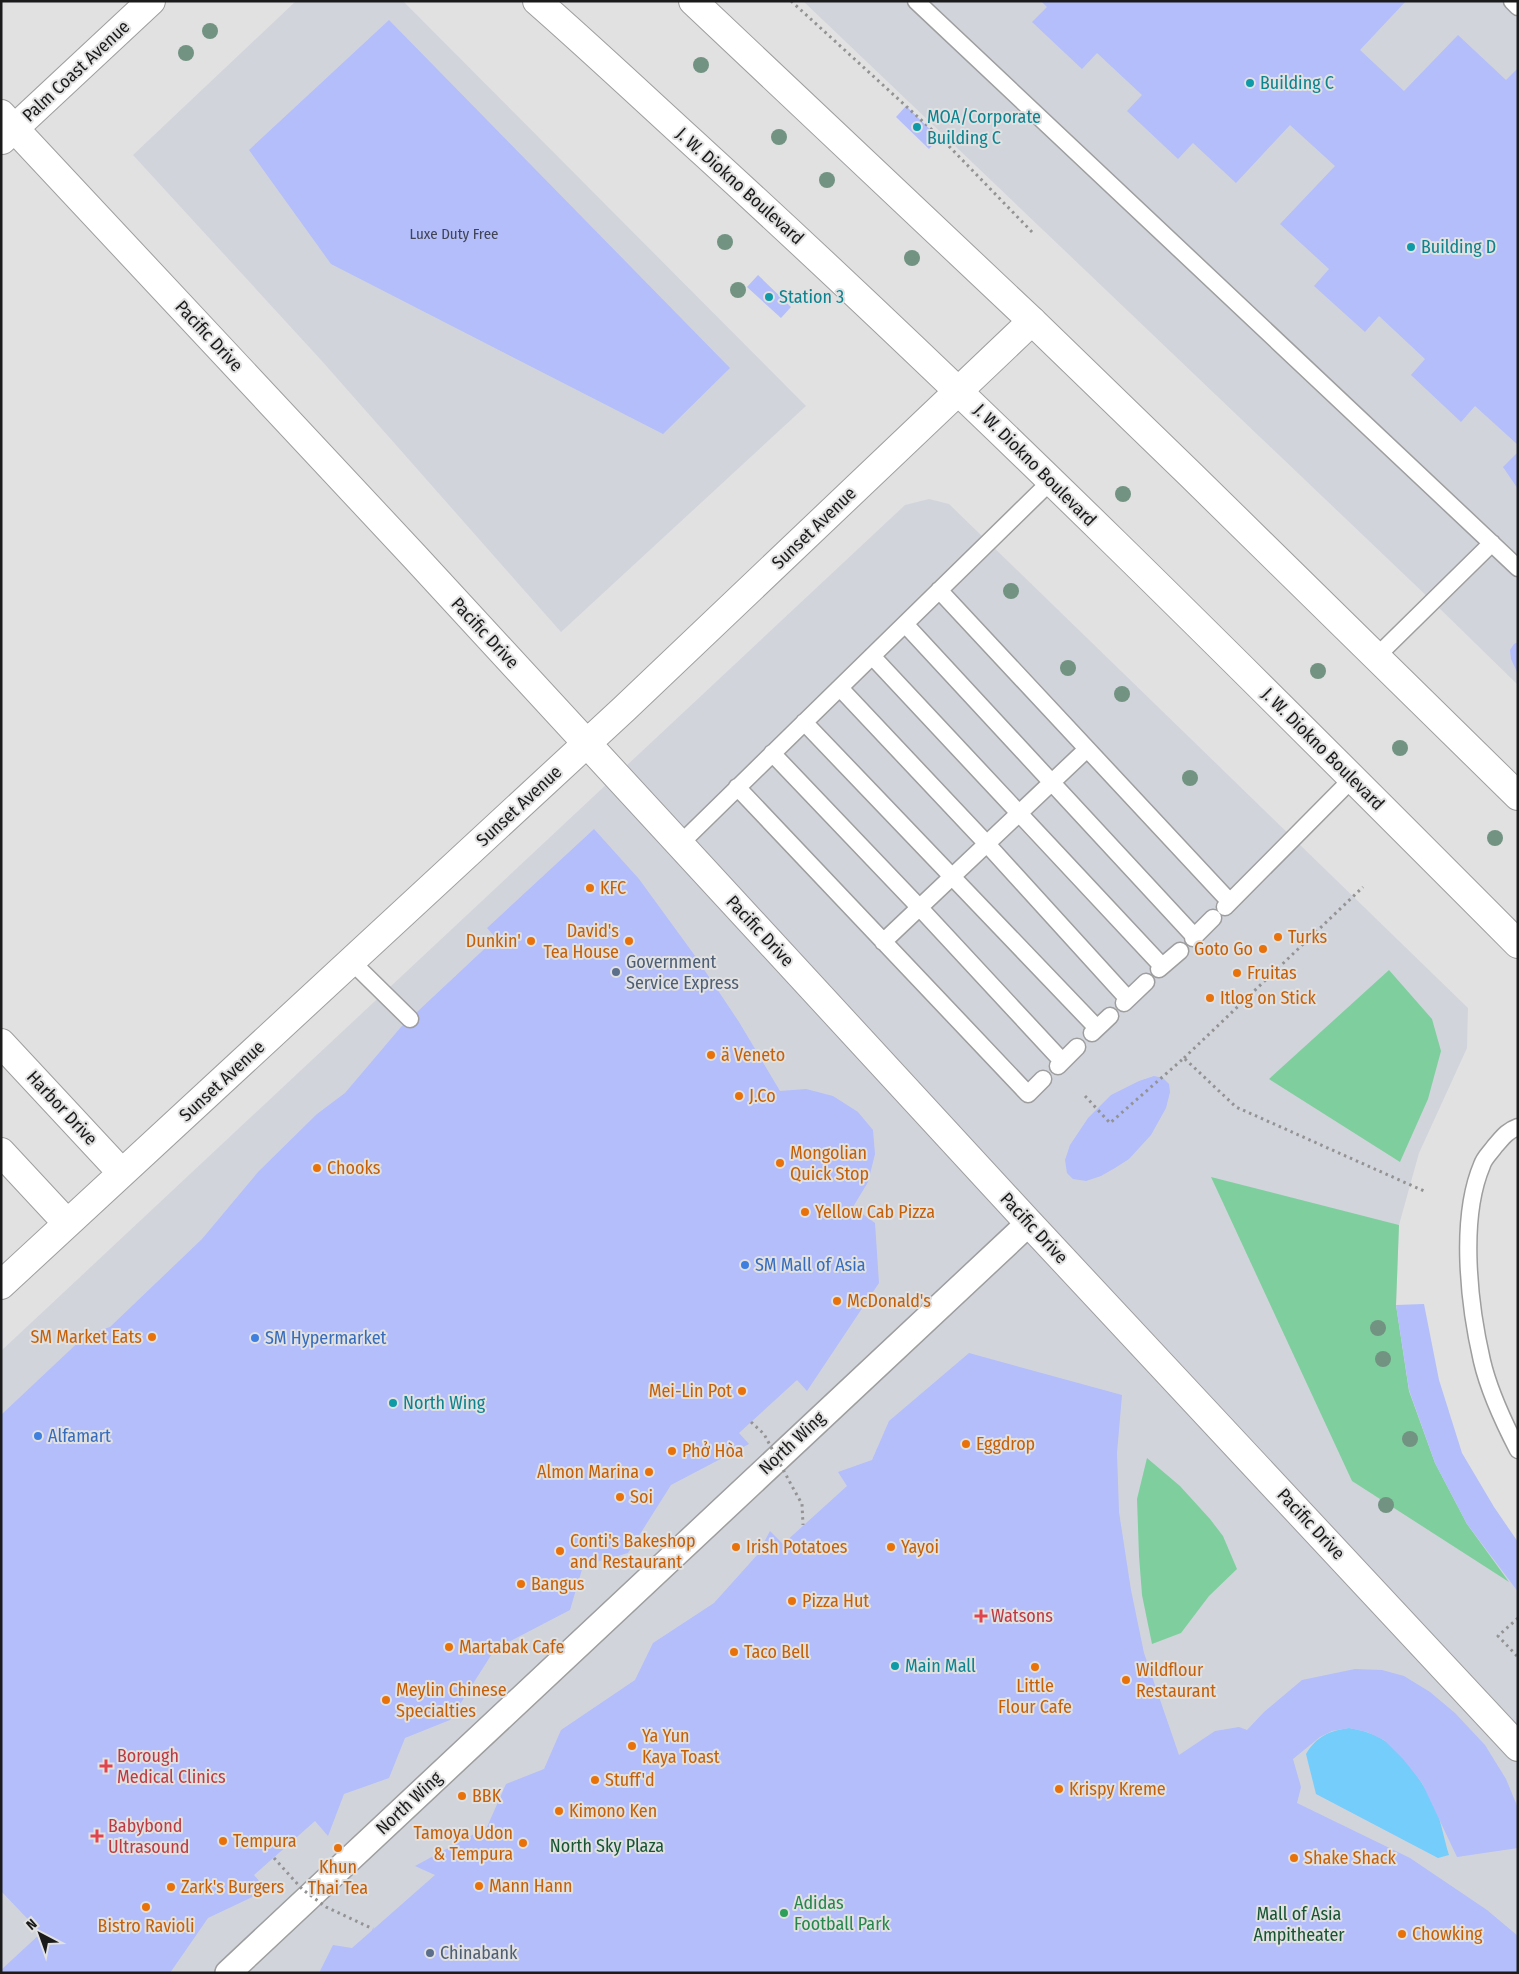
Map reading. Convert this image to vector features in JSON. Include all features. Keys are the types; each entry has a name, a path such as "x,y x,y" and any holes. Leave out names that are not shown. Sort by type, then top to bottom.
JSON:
{"street":[{"name":"Palm Coast Avenue","path":"6,128 151,1"},
{"name":"J. W. Diokno Boulevard","path":"537,1 804,244 959,390 1353,778 1518,944"},
{"path":"693,1 1032,321 1518,796"},
{"name":"Pacific Drive","path":"6,128 587,743 1029,1223 1518,1747"},
{"name":"Sunset Avenue","path":"1,1285 587,743 1032,321"},
{"name":"Harbor Drive","path":"1,1043 122,1172"},
{"path":"1,1152 67,1223"},
{"name":"North Wing","path":"228,1973 944,1300 1029,1223"}],"lane":[{"path":"916,1 1518,568"},
{"path":"1512,1 1518,7"},
{"path":"680,844 1051,481"},
{"path":"1376,657 1492,543"},
{"path":"939,590 1087,749 1227,904 1353,778"},
{"path":"905,624 1193,937 1213,918"},
{"path":"872,656 1160,968 1180,951"},
{"path":"840,688 987,844 1126,1001 1146,982"},
{"path":"804,722 953,877 1095,1031 1110,1016"},
{"path":"883,942 1087,749"},
{"path":"772,753 920,908 1060,1063 1077,1047"},
{"path":"737,787 1028,1094 1043,1079"},
{"path":"351,961 410,1019"},
{"path":"1518,1127 1507,1131 1482,1164 1471,1203 1468,1253 1472,1304 1482,1363 1505,1427 1518,1450"}],"path":[{"path":"790,1 942,139 1032,233"},
{"path":"1085,1096 1110,1123 1184,1058 1363,887"},
{"path":"1184,1058 1236,1107 1424,1191"},
{"path":"751,1422 764,1434 802,1504 803,1525"},
{"path":"1518,1618 1498,1636 1518,1657"},
{"path":"274,1858 302,1889 326,1907 374,1929"}],"shaded area":[{"name":"Luxe Duty Free","path":"296,1 403,1 806,406 561,632 321,360 133,155"},
{"path":"803,1 1518,1 1518,685 1433,602"},
{"name":"SM Mall of Asia","path":"929,499 949,504 1468,1008 1467,1048 1419,1153 1399,1225 1396,1305 1409,1390 1435,1463 1467,1524 1518,1592 1518,1973 1,1973 1,1351 905,505"}],"green space":[{"path":"1389,970 1432,1019 1441,1051 1428,1099 1400,1162 1269,1079"},
{"path":"1211,1177 1399,1225 1396,1305 1409,1391 1435,1463 1467,1524 1509,1582 1352,1481"},
{"path":"1147,1458 1180,1486 1210,1519 1223,1536 1237,1569 1209,1596 1181,1633 1152,1644 1142,1595 1137,1499"}],"water":[{"path":"1349,1728 1366,1732 1382,1739 1397,1751 1412,1770 1426,1789 1435,1806 1449,1855 1438,1858 1316,1794 1306,1754 1324,1735"}],"building":[{"path":"1041,1 1406,1 1360,50 1404,91 1458,35 1506,80 1518,68 1518,445 1475,406 1461,422 1411,375 1425,359 1379,316 1365,332 1314,286 1329,269 1280,224 1335,166 1290,125 1236,183 1193,143 1178,159 1127,111 1142,95 1097,53 1082,69 1032,22 1047,7"},
{"path":"389,20 730,368 663,434 331,264 249,150"},
{"name":"MOA/Corporate Building C","path":"906,106 939,138 929,149 896,117"},
{"name":"Station 3","path":"758,275 791,307 781,318 747,287"},
{"path":"1518,452 1518,489 1503,467"},
{"path":"1518,642 1518,674 1511,659 1510,650"},
{"name":"North Wing","path":"594,829 639,879 693,953 739,1022 780,1091 806,1089 833,1096 858,1112 873,1130 875,1154 868,1182 853,1207 875,1223 879,1283 807,1391 797,1380 739,1433 749,1444 671,1485 628,1553 583,1566 570,1610 495,1649 450,1720 405,1738 389,1778 344,1794 328,1836 315,1821 254,1875 267,1890 208,1918 170,1973 1,1973 1,1970 41,1933 1,1891 1,1415 86,1335 110,1327 202,1239 258,1172 317,1114 345,1093 401,1027 496,938 487,928"},
{"path":"1154,1076 1163,1078 1169,1084 1170,1092 1166,1108 1151,1135 1129,1159 1101,1176 1086,1181 1073,1179 1067,1173 1065,1160 1070,1145 1088,1118 1111,1095"},
{"path":"1424,1304 1439,1380 1462,1453 1494,1507 1518,1542 1518,1592 1467,1524 1435,1463 1409,1390 1396,1305"},
{"name":"Main Mall","path":"969,1353 1122,1395 1117,1453 1119,1512 1131,1590 1144,1653 1179,1755 1215,1731 1239,1727 1247,1730 1264,1712 1302,1680 1355,1669 1382,1670 1404,1676 1430,1692 1455,1713 1485,1745 1506,1779 1518,1808 1518,1848 1457,1857 1422,1783 1403,1759 1384,1740 1367,1732 1349,1728 1332,1731 1320,1737 1293,1759 1301,1787 1297,1803 1410,1858 1487,1910 1518,1936 1518,1973 319,1973 333,1945 352,1948 435,1875 415,1866 487,1827 506,1784 544,1769 561,1730 635,1680 653,1643 714,1603 758,1554 770,1531 783,1544 847,1486 838,1472 872,1460 889,1421"}],"place":[{"name":"Building C","path":"1250,83"},
{"name":"MOA/Corporate Building C","path":"917,127"},
{"name":"Building D","path":"1411,247"},
{"name":"Station 3","path":"769,297"},
{"name":"KFC","path":"590,888"},
{"name":"Turks","path":"1278,937"},
{"name":"Dunkin'","path":"531,941"},
{"name":"David's Tea House","path":"629,941"},
{"name":"Goto Go","path":"1263,949"},
{"name":"Government Service Express","path":"616,972"},
{"name":"Fruitas","path":"1237,973"},
{"name":"Itlog on Stick","path":"1210,998"},
{"name":"ä Veneto","path":"711,1055"},
{"name":"J.Co","path":"739,1096"},
{"name":"Mongolian Quick Stop","path":"780,1163"},
{"name":"Chooks","path":"317,1168"},
{"name":"Yellow Cab Pizza","path":"805,1212"},
{"name":"SM Mall of Asia","path":"745,1265"},
{"name":"McDonald's","path":"837,1301"},
{"name":"SM Market Eats","path":"152,1337"},
{"name":"SM Hypermarket","path":"255,1338"},
{"name":"Mei-Lin Pot","path":"742,1391"},
{"name":"North Wing","path":"393,1403"},
{"name":"Alfamart","path":"38,1436"},
{"name":"Eggdrop","path":"966,1444"},
{"name":"Phở Hòa","path":"672,1451"},
{"name":"Almon Marina","path":"649,1472"},
{"name":"Soi","path":"620,1497"},
{"name":"Irish Potatoes","path":"736,1547"},
{"name":"Yayoi","path":"891,1547"},
{"name":"Conti's Bakeshop and Restaurant","path":"560,1551"},
{"name":"Bangus","path":"521,1584"},
{"name":"Pizza Hut","path":"792,1601"},
{"name":"Watsons","path":"981,1616"},
{"name":"Martabak Cafe","path":"449,1647"},
{"name":"Taco Bell","path":"734,1652"},
{"name":"Main Mall","path":"895,1666"},
{"name":"Little Flour Cafe","path":"1035,1667"},
{"name":"Wildflour Restaurant","path":"1126,1680"},
{"name":"Meylin Chinese Specialties","path":"386,1700"},
{"name":"Ya Yun Kaya Toast","path":"632,1746"},
{"name":"Borough Medical Clinics","path":"106,1766"},
{"name":"Stuff'd","path":"595,1780"},
{"name":"Krispy Kreme","path":"1059,1789"},
{"name":"BBK","path":"462,1796"},
{"name":"Kimono Ken","path":"559,1811"},
{"name":"Babybond Ultrasound","path":"97,1836"},
{"name":"Tempura","path":"223,1841"},
{"name":"Tamoya Udon & Tempura","path":"523,1843"},
{"name":"Khun Thai Tea","path":"338,1848"},
{"name":"Shake Shack","path":"1294,1858"},
{"name":"Mann Hann","path":"479,1886"},
{"name":"Zark's Burgers","path":"171,1887"},
{"name":"Bistro Ravioli","path":"146,1907"},
{"name":"Adidas Football Park","path":"784,1913"},
{"name":"Chowking","path":"1402,1934"},
{"name":"Chinabank","path":"430,1953"}],"park label":[{"name":"North Sky Plaza","path":"607,1846"},
{"name":"Mall of Asia Ampitheater","path":"1299,1924"}]}
